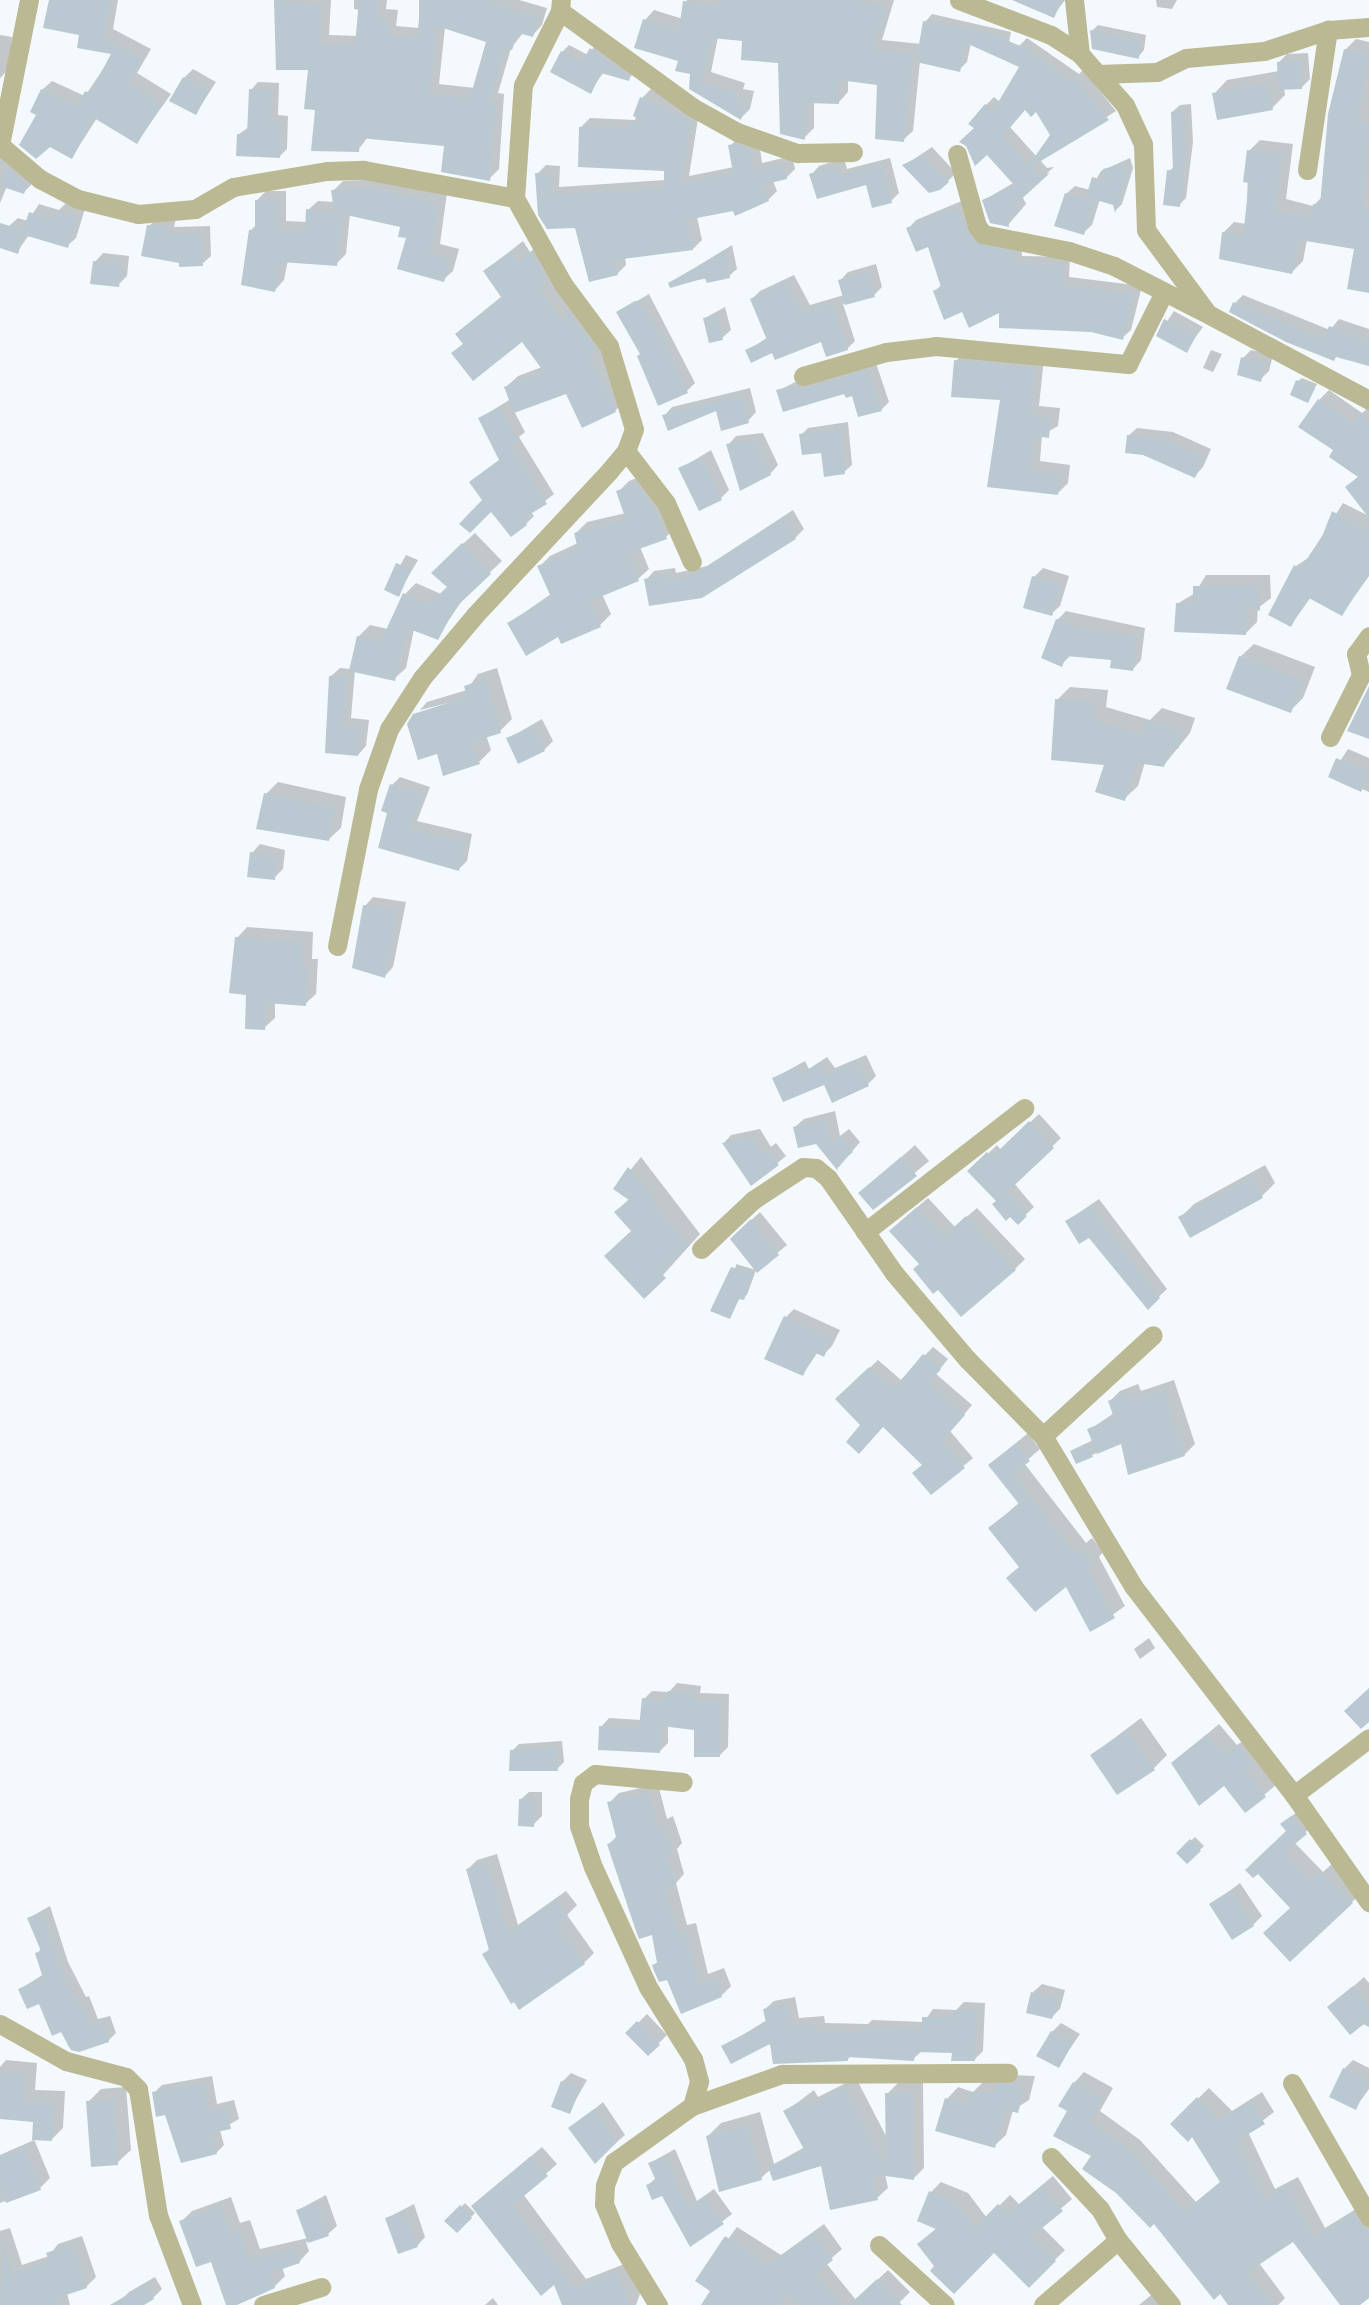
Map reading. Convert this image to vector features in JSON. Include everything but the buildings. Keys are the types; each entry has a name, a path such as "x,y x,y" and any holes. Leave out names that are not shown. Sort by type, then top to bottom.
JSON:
{"street":[{"path":"29,0 0,145 40,179 78,199 138,214 195,209 233,187 327,171 364,170 515,198"},
{"path":"959,0 1051,35 1080,54 1125,105 1143,144 1146,230 1208,314"},
{"path":"1051,35 1074,4"},
{"path":"1074,4 1080,54"},
{"path":"337,946 368,789 389,729 422,678 475,615 626,451 634,429 631,406 609,346 563,284 515,198 523,85 561,5 692,107 737,132 797,153 853,152"},
{"path":"1098,74 1157,72 1186,58 1264,51 1328,30 1369,27"},
{"path":"1307,170 1328,30"},
{"path":"957,154 976,226 983,234 1069,251 1114,267 1369,400"},
{"path":"803,376 886,352 936,346 1128,365 1164,292"},
{"path":"626,451 666,503 692,562"},
{"path":"1330,737 1361,675 1356,654 1369,636"},
{"path":"865,1232 1024,1108"},
{"path":"701,1249 753,1200 803,1167 816,1168 828,1178 894,1273 967,1359 1043,1436 1133,1586 1294,1795 1369,1902"},
{"path":"1043,1436 1153,1335"},
{"path":"1294,1795 1369,1738"},
{"path":"683,1782 595,1774 583,1783 579,1826 635,1960 669,2025 693,2059 699,2081 692,2106"},
{"path":"0,2024 66,2061 126,2077 138,2088 158,2215 192,2305"},
{"path":"658,2305 620,2243 604,2204 605,2185 614,2162 692,2106 782,2074 1007,2073"},
{"path":"1292,2082 1369,2217"},
{"path":"1051,2157 1100,2209 1118,2240 1171,2305"},
{"path":"1043,2305 1118,2240"},
{"path":"879,2245 945,2305"},
{"path":"263,2305 321,2287"}]}
